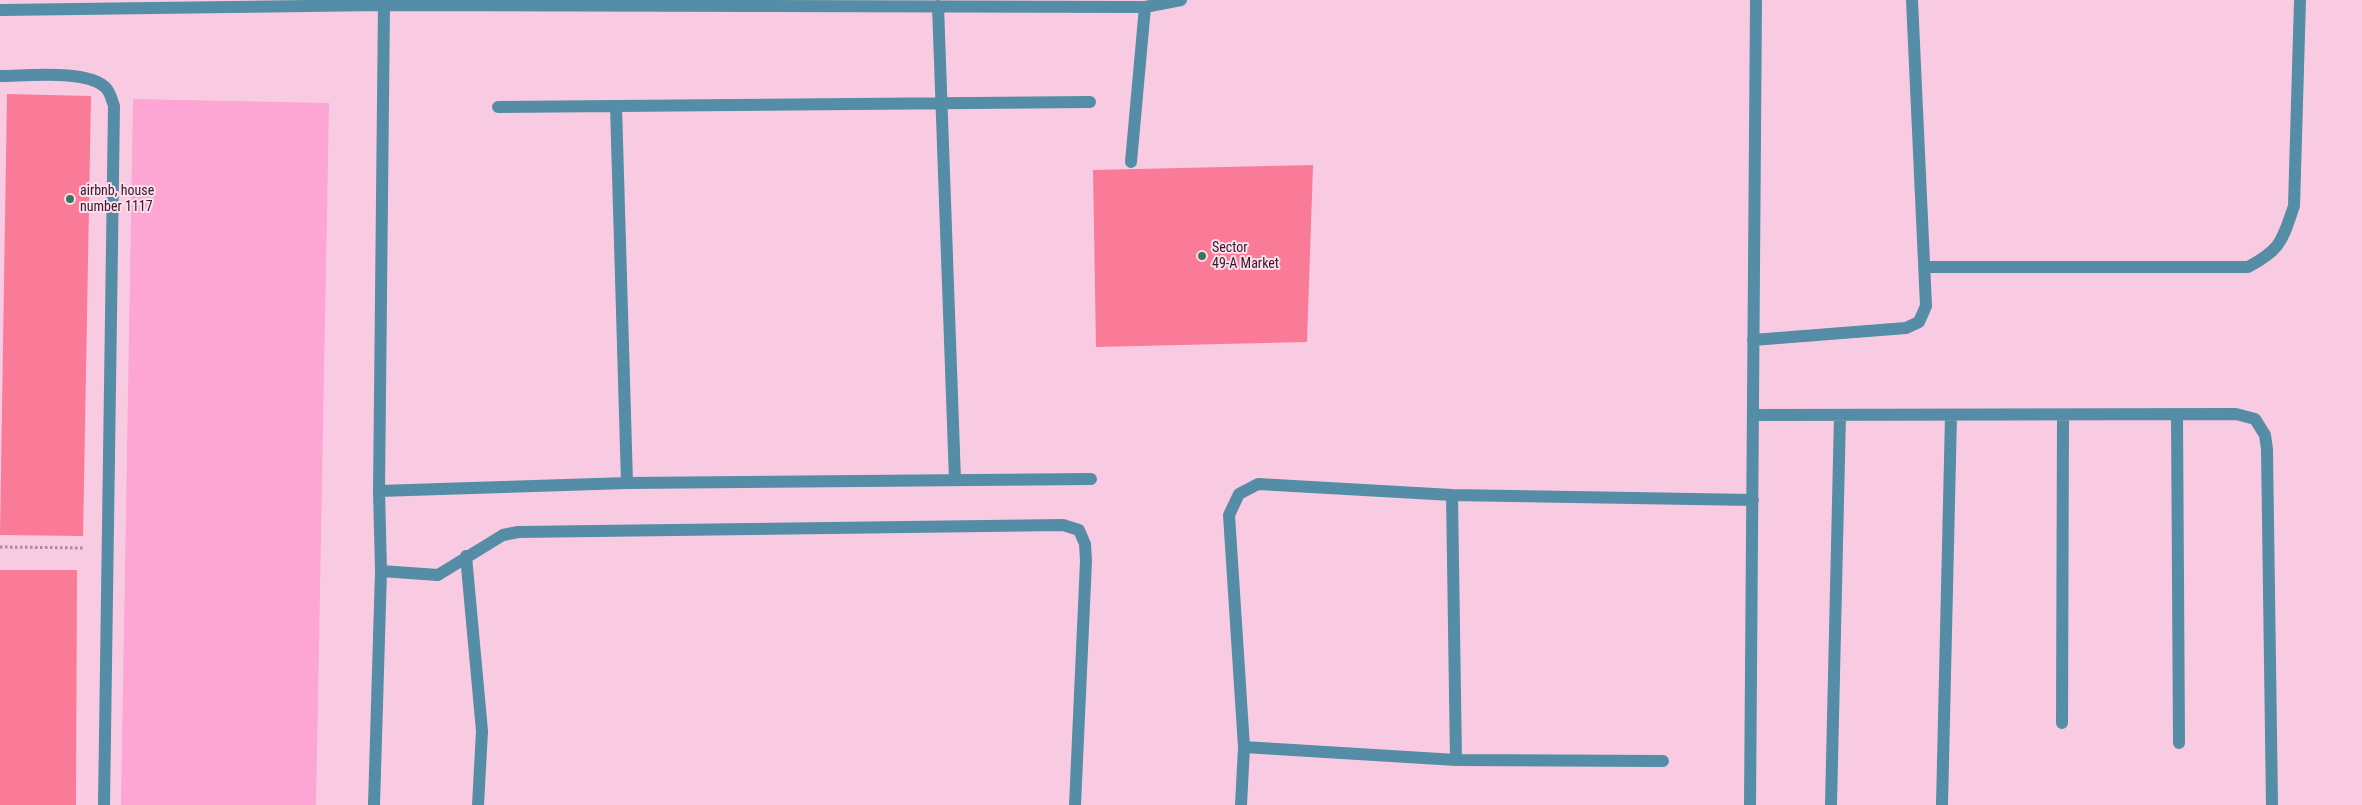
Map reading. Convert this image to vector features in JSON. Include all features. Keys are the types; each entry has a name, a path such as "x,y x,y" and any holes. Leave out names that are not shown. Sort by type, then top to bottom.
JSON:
{"street":[{"path":"0,10 384,4 916,3 938,6 1145,6 1181,0"},
{"path":"1750,805 1756,0"},
{"path":"1752,340 1906,328 1919,322 1926,306 1912,0"},
{"path":"1924,268 2248,267 2270,255 2283,238 2294,206 2300,0"},
{"path":"374,805 381,570 379,491 384,4"},
{"path":"938,6 943,103 955,480"},
{"path":"1131,162 1145,6"},
{"path":"0,76 80,77 94,79 107,89 114,106 104,805"},
{"path":"498,107 1090,102"},
{"path":"616,106 627,483"},
{"path":"1754,416 2236,414 2255,419 2265,435 2272,805"},
{"path":"1832,805 1840,415"},
{"path":"2062,723 2063,415"},
{"path":"2177,415 2179,743"},
{"path":"1942,805 1951,416"},
{"path":"379,491 627,483 1091,479"},
{"path":"1241,805 1244,747 1229,516 1239,494 1258,484 1452,495 1753,500"},
{"path":"1452,495 1456,760"},
{"path":"381,570 438,575 466,556 503,535 518,532 1063,525 1078,530 1086,544 1086,561 1075,805"},
{"path":"466,556 482,730 478,805"},
{"path":"1244,747 1456,760 1662,761"}],"path":[{"path":"0,547 108,548"}],"shaded area":[{"path":"133,99 329,103 316,805 121,805"}],"building":[{"path":"7,94 91,96 83,536 0,535"},
{"name":"Sector 49-A Market","path":"1313,165 1307,342 1096,347 1093,170"},
{"path":"0,570 77,570 76,805 0,805"}],"place":[{"name":"airbnb, house number 1117","path":"70,199"},
{"name":"Sector 49-A Market","path":"1202,256"}]}
